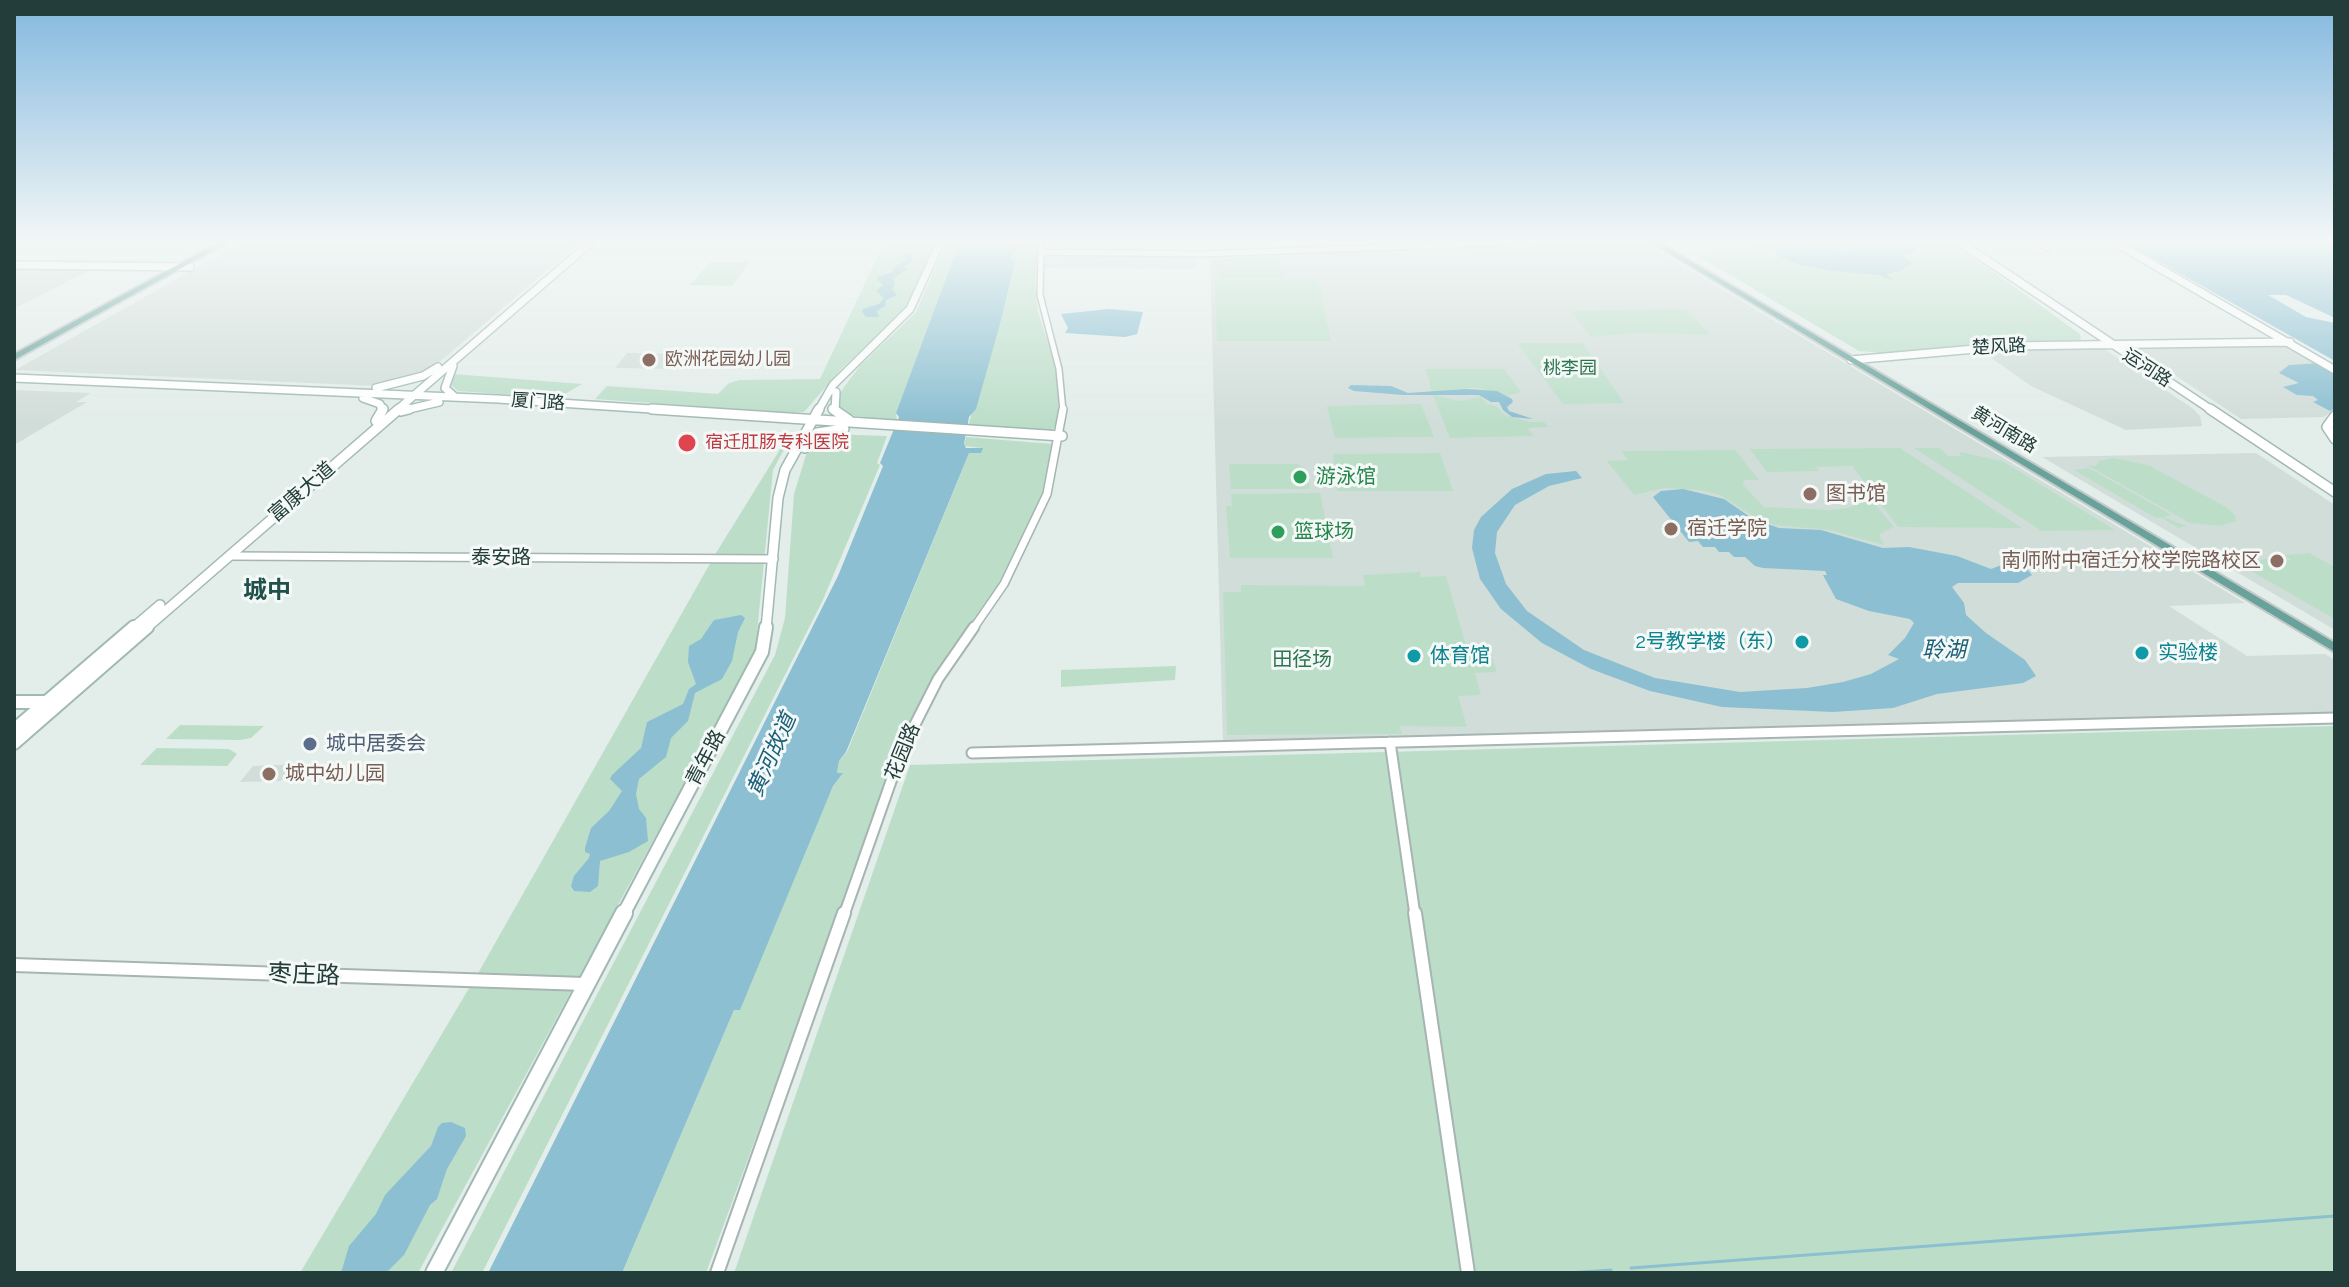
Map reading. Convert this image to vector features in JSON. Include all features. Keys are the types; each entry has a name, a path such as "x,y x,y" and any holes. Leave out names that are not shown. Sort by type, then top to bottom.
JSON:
{"main road":[{"path":"14,350 108,303"},
{"path":"14,357 114,303"},
{"name":"黄河南路","path":"1759,303 2335,639"},
{"name":"黄河南路","path":"1762,303 2335,648"}],"street":[{"name":"富康大道","path":"14,743 50,705 515,303"},
{"name":"富康大道","path":"455,356 518,303"},
{"name":"青年路","path":"442,1273 762,652 780,485 833,392 858,363 897,329 918,303"},
{"name":"花园路","path":"717,1273 902,750 938,679 977,626 1021,552 1047,494 1061,439 1063,397 1042,303"},
{"name":"运河路","path":"2050,303 2335,492"},
{"path":"2222,303 2335,370"},
{"name":"楚风路","path":"1855,359 2009,346 2290,342"},
{"path":"348,393 423,376 455,356"},
{"path":"380,422 411,407 452,399 445,383 455,356"},
{"name":"厦门路","path":"14,380 348,393 1061,439"},
{"path":"767,420 811,413 833,392"},
{"path":"833,392 832,407 838,416 876,427"},
{"path":"348,393 380,404 383,409 380,422"},
{"path":"2335,416 2327,427 2335,439"},
{"path":"767,420 802,431 797,454"},
{"name":"富康大道","path":"14,730 50,705 228,556 380,422"},
{"name":"厦门路","path":"815,423 876,427"},
{"path":"797,454 817,433 856,428"},
{"name":"青年路","path":"434,1273 769,647 781,566 786,486 797,454"},
{"name":"泰安路","path":"228,556 774,559"},
{"path":"14,705 50,705"},
{"path":"972,753 2335,718"},
{"path":"1390,742 1468,1273"},
{"name":"枣庄路","path":"14,965 591,984"}],"shaded area":[{"path":"134,303 509,303 429,371 378,386 15,370"},
{"name":"宿迁学院","path":"1211,303 1745,303 2245,603 2169,606 2247,656 2325,654 2335,660 2335,713 1223,743"},
{"path":"2290,343 2335,371 2333,412 2323,417 2241,419 2131,346"},
{"path":"2100,346 2192,408 2200,416 2202,426 2126,430 2031,386 1980,350"},
{"name":"欧洲花园幼儿园","path":"627,353 684,354 671,369 615,368"},
{"path":"14,390 91,393 76,402 87,402 14,445"},
{"name":"南师附中宿迁分校学院路校区","path":"2256,453 2335,505 2335,630 2042,457"},
{"name":"城中幼儿园","path":"253,766 306,766 280,781 240,782"}],"green space":[{"path":"856,303 909,303 842,368 804,412 595,399 607,386 718,394 729,383 740,380 820,379"},
{"path":"920,303 937,303 896,413 897,421 848,415 834,405 860,366 916,312"},
{"path":"1004,303 1037,303 1058,386 1058,425 1050,431 968,426"},
{"path":"1216,303 1323,303 1331,341 1217,341"},
{"path":"1778,303 2037,303 2080,334 2081,341 1972,345 1883,353 1859,351"},
{"path":"1571,311 1688,311 1710,335 1636,333 1591,337"},
{"name":"桃李园","path":"1517,343 1583,343 1624,403 1563,404"},
{"path":"1426,369 1504,369 1521,392 1508,396 1476,387 1432,392"},
{"path":"453,374 582,384 558,398 458,391 449,383"},
{"path":"1433,395 1460,401 1481,397 1505,415 1529,422 1544,422 1548,427 1528,428 1533,436 1450,438"},
{"path":"1421,404 1434,437 1335,438 1327,406"},
{"path":"827,434 887,436 877,463 880,465 822,602 482,1273 451,1273 775,655 785,618 794,494 806,455"},
{"path":"966,437 1053,444 1050,471 1039,507 1008,570 897,754 706,1273 622,1273 734,1010 833,786 842,774 837,773 839,761 847,752 969,453 980,453 982,448 964,446"},
{"path":"788,442 773,470 755,653 418,1273 300,1273 481,968 716,553 784,443"},
{"path":"1900,448 2022,528 1898,527 1852,466 1816,467 1819,471 1767,472 1750,449"},
{"path":"1914,448 1939,448 1948,456 1961,456 1959,452 2002,461 2115,530 2042,531"},
{"path":"1735,450 1759,480 1744,480 1743,485 1764,507 1830,510 1848,508 1871,499 1894,527 1879,534 1884,545 1829,530 1774,525 1756,518 1720,495 1701,490 1665,488 1634,495 1607,461 1628,460 1622,451"},
{"path":"1440,453 1453,491 1337,491 1333,454"},
{"path":"2113,458 2148,465 2226,507 2235,515 2236,521 2220,526 2190,523 2087,465 2096,466 2099,461"},
{"path":"1229,464 1298,464 1307,470 1310,489 1231,489"},
{"path":"2089,468 2172,515 2164,517 2186,526 2178,528 2161,517 2156,518 2074,470"},
{"name":"篮球场","path":"1320,493 1333,558 1230,558 1226,506 1232,506 1231,494"},
{"path":"2309,553 2335,567 2335,619 2244,567 2252,565 2257,568 2259,561 2264,559 2291,560 2285,555"},
{"name":"田径场","path":"1420,572 1421,577 1446,576 1469,656 1492,657 1497,672 1475,673 1481,695 1458,696 1467,727 1400,726 1402,734 1227,735 1223,592 1241,592 1241,585 1365,586 1363,575"},
{"path":"1176,666 1175,680 1061,687 1061,670"},
{"path":"180,725 264,726 251,738 240,740 166,739"},
{"path":"2335,726 2335,1273 734,1273 910,765"},
{"path":"157,748 229,749 237,754 227,766 140,765"}],"water":[{"path":"885,303 877,311 879,317 866,317 862,312 863,309"},
{"name":"黄河故道","path":"937,303 1005,303 976,409 969,417 964,444 966,448 983,448 981,453 969,453 846,752 839,761 837,773 843,773 833,786 740,1010 734,1010 622,1273 488,1273 838,576 883,466 880,463 899,417 896,413"},
{"path":"2232,303 2282,303 2306,317 2335,323 2335,361"},
{"path":"2303,303 2335,303 2335,318"},
{"path":"1109,309 1143,312 1137,334 1125,337 1065,333 1068,328 1061,314"},
{"path":"2321,363 2335,373 2335,408 2330,411 2313,402 2318,400 2313,396 2297,395 2283,387 2299,383 2279,373 2289,365"},
{"path":"1351,385 1391,386 1408,393 1466,389 1497,391 1512,399 1513,402 1507,407 1509,411 1533,419 1512,417 1499,402 1491,402 1479,395 1403,395 1354,391 1348,388"},
{"name":"聆湖","path":"1576,471 1582,478 1549,486 1515,505 1497,532 1495,553 1506,584 1527,611 1584,650 1655,678 1740,692 1807,688 1843,682 1871,674 1899,659 1888,655 1905,638 1914,623 1910,619 1869,611 1836,599 1823,575 1827,575 1825,571 1763,568 1755,566 1745,557 1719,552 1715,547 1703,547 1698,541 1689,542 1653,497 1661,491 1683,489 1724,499 1753,519 1779,528 1821,530 1883,548 1909,547 1957,556 1991,569 2007,563 2026,568 2032,575 2018,583 1958,583 1952,587 1964,603 1966,615 2025,660 2036,676 2023,683 1937,694 1893,708 1833,712 1722,707 1650,691 1591,669 1542,643 1501,609 1480,579 1472,548 1474,530 1481,517 1512,489 1546,474"},
{"path":"741,615 745,618 738,632 732,661 722,679 695,693 688,721 671,738 666,757 639,779 636,794 639,809 646,818 648,841 629,852 600,861 598,886 590,892 574,891 571,886 574,876 589,858 590,854 585,852 585,848 591,828 609,811 622,791 610,779 612,775 641,748 647,722 683,704 689,689 696,684 688,662 689,646 701,639 714,620"},
{"path":"451,1122 465,1128 466,1136 447,1169 437,1199 430,1205 404,1255 386,1273 341,1273 349,1246 376,1214 385,1195 431,1146 438,1127"}],"waterway":[{"path":"1631,1268 2335,1216"},
{"path":"1569,1273 1611,1270"}],"place":[{"name":"欧洲花园幼儿园","path":"649,360"},
{"name":"宿迁肛肠专科医院","path":"687,443"},
{"name":"游泳馆","path":"1300,477"},
{"name":"图书馆","path":"1810,494"},
{"name":"宿迁学院","path":"1671,529"},
{"name":"篮球场","path":"1278,532"},
{"name":"南师附中宿迁分校学院路校区","path":"2277,561"},
{"name":"2号教学楼（东）","path":"1802,642"},
{"name":"实验楼","path":"2142,653"},
{"name":"体育馆","path":"1414,656"},
{"name":"城中居委会","path":"310,744"},
{"name":"城中幼儿园","path":"269,774"}],"district":[{"name":"城中","path":"267,591"}]}
